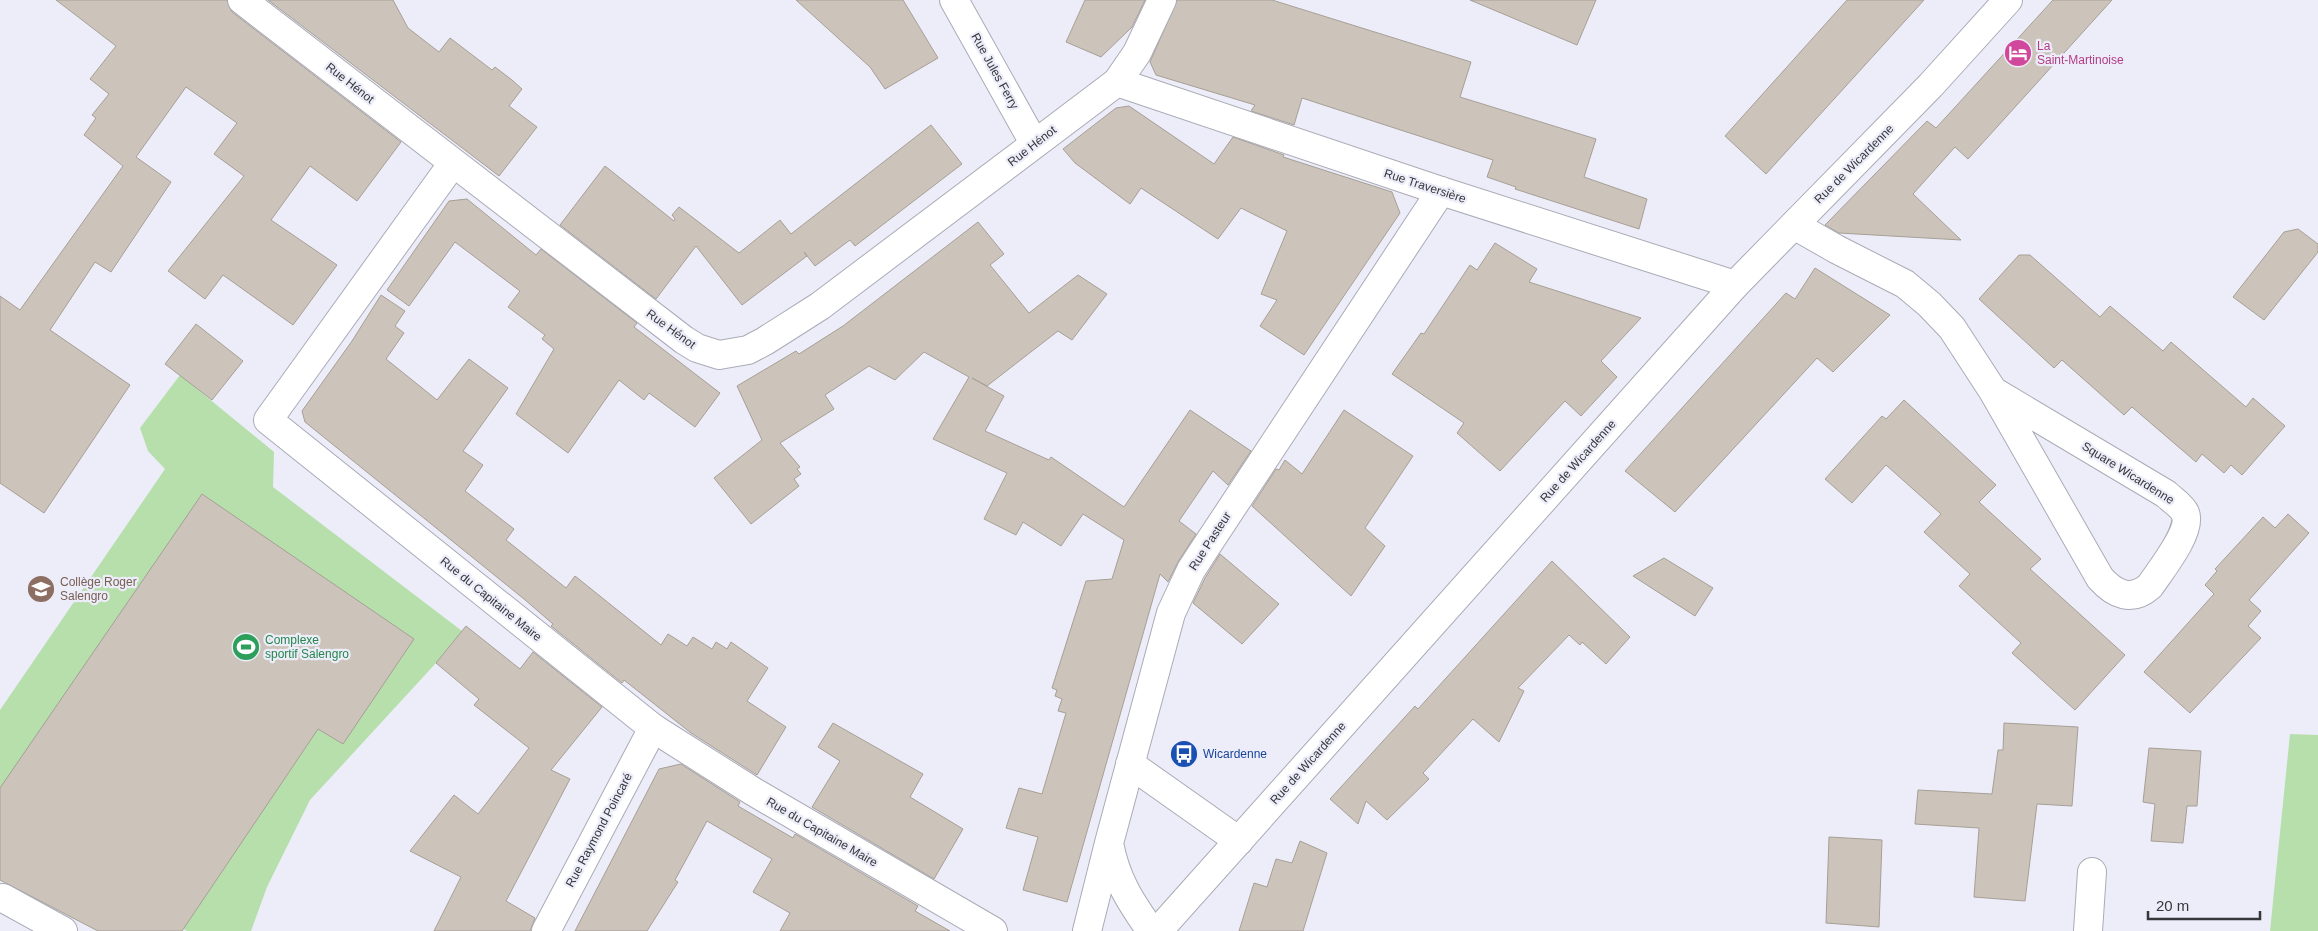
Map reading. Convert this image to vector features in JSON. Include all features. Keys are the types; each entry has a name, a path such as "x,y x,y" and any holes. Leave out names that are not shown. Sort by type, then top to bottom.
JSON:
{"street":[{"name":"Rue Hénot","path":"242,0 684,340 697,348 719,355 748,350 820,306 1117,82 1137,53 1162,0"},
{"name":"Rue Jules Ferry","path":"954,0 1034,143"},
{"name":"Rue de Wicardenne","path":"1158,931 1735,285 1931,85 2008,0"},
{"name":"Rue Traversière","path":"1117,82 1441,191 1735,285"},
{"name":"Rue du Capitaine Maire","path":"452,162 268,420 653,728 754,792 993,931"},
{"name":"Rue Pasteur","path":"1150,931 1116,875 1109,843 1171,613 1191,570 1441,191"},
{"name":"Square Wicardenne","path":"1794,225 1836,249 1896,278 1911,289 1952,328 1993,390 2100,578 2107,587 2129,596 2150,586 2184,534 2188,522 2185,512 2166,494 1993,390"},
{"name":"Rue Raymond Poincaré","path":"546,931 653,728"},
{"path":"1130,764 1239,841"},
{"path":"1087,931 1109,843"},
{"path":"2088,931 2092,872"},
{"path":"3,898 63,931"}],"green space":[{"name":"Complexe sportif Salengro","path":"180,375 274,452 273,487 462,631 436,663 310,800 267,887 251,931 187,931 0,832 0,710 165,469 148,451 140,428"},
{"path":"2290,734 2318,735 2318,931 2270,931"}],"building":[{"path":"56,0 227,0 232,12 401,142 357,201 310,166 271,220 337,265 293,325 223,275 205,299 168,271 244,176 214,154 237,123 186,87 136,157 171,182 111,272 95,262 50,330 130,385 44,513 0,483 0,296 20,310 123,166 84,135 96,118 92,115 109,94 90,79 116,46"},
{"path":"268,0 393,0 408,28 439,52 450,38 492,70 495,67 512,80 522,89 509,106 537,127 499,176"},
{"path":"796,0 903,0 938,58 885,89 870,67"},
{"path":"1085,0 1145,0 1132,27 1101,57 1066,42"},
{"path":"1177,0 1272,0 1471,62 1460,97 1596,139 1584,177 1647,199 1639,229 1515,189 1516,187 1487,177 1493,160 1302,98 1294,125 1251,111 1255,105 1156,75 1150,62"},
{"path":"1470,0 1596,0 1577,45"},
{"path":"1847,0 1924,0 1766,174 1725,136"},
{"path":"2053,0 2112,0 1968,159 1955,147 1913,194 1961,240 1839,233 1825,225 1927,121 1936,128"},
{"path":"1129,106 1214,164 1233,137 1284,155 1283,157 1392,192 1400,213 1304,355 1260,326 1277,300 1261,294 1287,231 1241,208 1218,239 1141,188 1130,204 1075,163 1063,149 1116,108"},
{"path":"931,125 962,164 855,246 850,240 815,266 804,252 807,256 742,305 696,246 656,299 560,225 605,166 674,221 675,219 672,215 679,207 739,253 780,220 791,234"},
{"path":"467,199 536,255 541,249 637,323 634,327 720,393 695,427 649,393 644,400 619,380 568,453 516,414 554,349 542,339 545,335 508,307 520,291 455,242 409,306 387,290 449,201"},
{"path":"978,222 1004,254 990,265 1029,313 1078,275 1107,294 1072,340 1058,331 987,386 972,378 1004,396 985,431 1049,460 1051,457 1124,507 1190,410 1251,451 1228,485 1213,471 1179,521 1196,534 1168,582 1160,574 1067,902 1023,890 1038,837 1006,828 1019,788 1042,794 1066,713 1058,711 1062,699 1055,696 1057,690 1052,688 1086,581 1112,579 1124,540 1083,514 1061,546 1023,522 1016,535 984,519 1007,473 933,439 969,377 924,352 895,380 869,366 825,395 834,409 780,443 800,467 797,469 801,474 794,479 799,486 751,524 714,478 762,440 737,386 796,351 799,354 843,326"},
{"path":"2298,229 2318,244 2318,252 2264,320 2233,297 2284,232"},
{"path":"1495,243 1537,269 1529,282 1641,318 1601,361 1617,377 1581,416 1565,401 1500,471 1457,433 1464,423 1392,374 1421,333 1424,334 1470,265 1477,270"},
{"path":"2019,255 2030,255 2100,317 2110,306 2163,351 2171,342 2246,407 2253,398 2285,426 2242,475 2231,465 2224,473 2202,454 2196,462 2132,407 2124,415 2062,360 2054,368 1979,299"},
{"path":"1815,268 1890,315 1833,372 1817,358 1675,512 1625,471 1786,293 1795,299"},
{"path":"381,295 405,311 395,326 404,333 386,359 437,400 469,359 508,388 463,451 483,465 465,491 514,529 506,540 566,588 575,576 661,645 668,634 687,646 693,637 712,649 716,642 727,649 731,642 768,668 747,701 786,727 757,775 691,733 624,680 622,683 551,626 553,624 524,599 305,422 302,411 352,341"},
{"path":"196,324 243,361 212,400 165,364"},
{"path":"1904,400 1996,485 1979,502 2041,559 2030,569 2125,655 2075,710 2012,653 2021,643 1959,586 1970,574 1924,532 1941,514 1886,465 1852,503 1825,479 1882,416 1886,419"},
{"path":"1344,410 1413,456 1365,528 1385,546 1351,596 1252,506 1276,469 1279,470 1285,460 1302,474"},
{"name":"Complexe sportif Salengro","path":"202,494 414,639 343,744 318,729 182,931 98,931 0,880 0,788"},
{"path":"2288,514 2309,533 2249,600 2261,611 2248,626 2261,638 2190,713 2144,672 2214,594 2205,585 2217,571 2215,569 2263,517 2275,528"},
{"path":"1220,554 1279,604 1242,644 1193,603 1205,578"},
{"path":"1664,558 1713,588 1695,616 1633,576"},
{"path":"1552,561 1630,637 1606,664 1582,642 1580,645 1569,635 1518,688 1524,691 1499,742 1473,719 1423,773 1429,779 1387,820 1366,801 1358,824 1330,799 1415,706 1418,709"},
{"path":"466,626 520,669 533,652 602,707 551,770 570,779 506,901 535,918 530,931 434,931 461,877 410,851 454,795 478,814 529,748 474,705 479,699 436,663"},
{"path":"833,723 923,774 910,797 963,829 934,879 812,807 840,761 818,747"},
{"path":"2004,723 2078,727 2072,806 2037,804 2025,901 1974,897 1979,828 1915,824 1918,790 1992,794 1998,750 2003,750"},
{"path":"2149,748 2201,751 2197,806 2187,806 2183,843 2151,841 2155,804 2143,802"},
{"path":"681,764 740,802 738,806 793,838 795,834 918,906 915,911 950,931 780,931 790,913 753,892 772,859 707,821 675,880 678,882 647,931 575,931 659,769"},
{"path":"1829,837 1882,840 1879,927 1826,923"},
{"path":"1300,841 1327,853 1303,931 1239,931 1254,883 1267,887 1276,859 1292,863"}],"place":[{"name":"La Saint-Martinoise","path":"2018,53"},
{"name":"Collège Roger Salengro","path":"41,589"},
{"name":"Complexe sportif Salengro","path":"246,647"},
{"name":"Wicardenne","path":"1184,754"}]}
